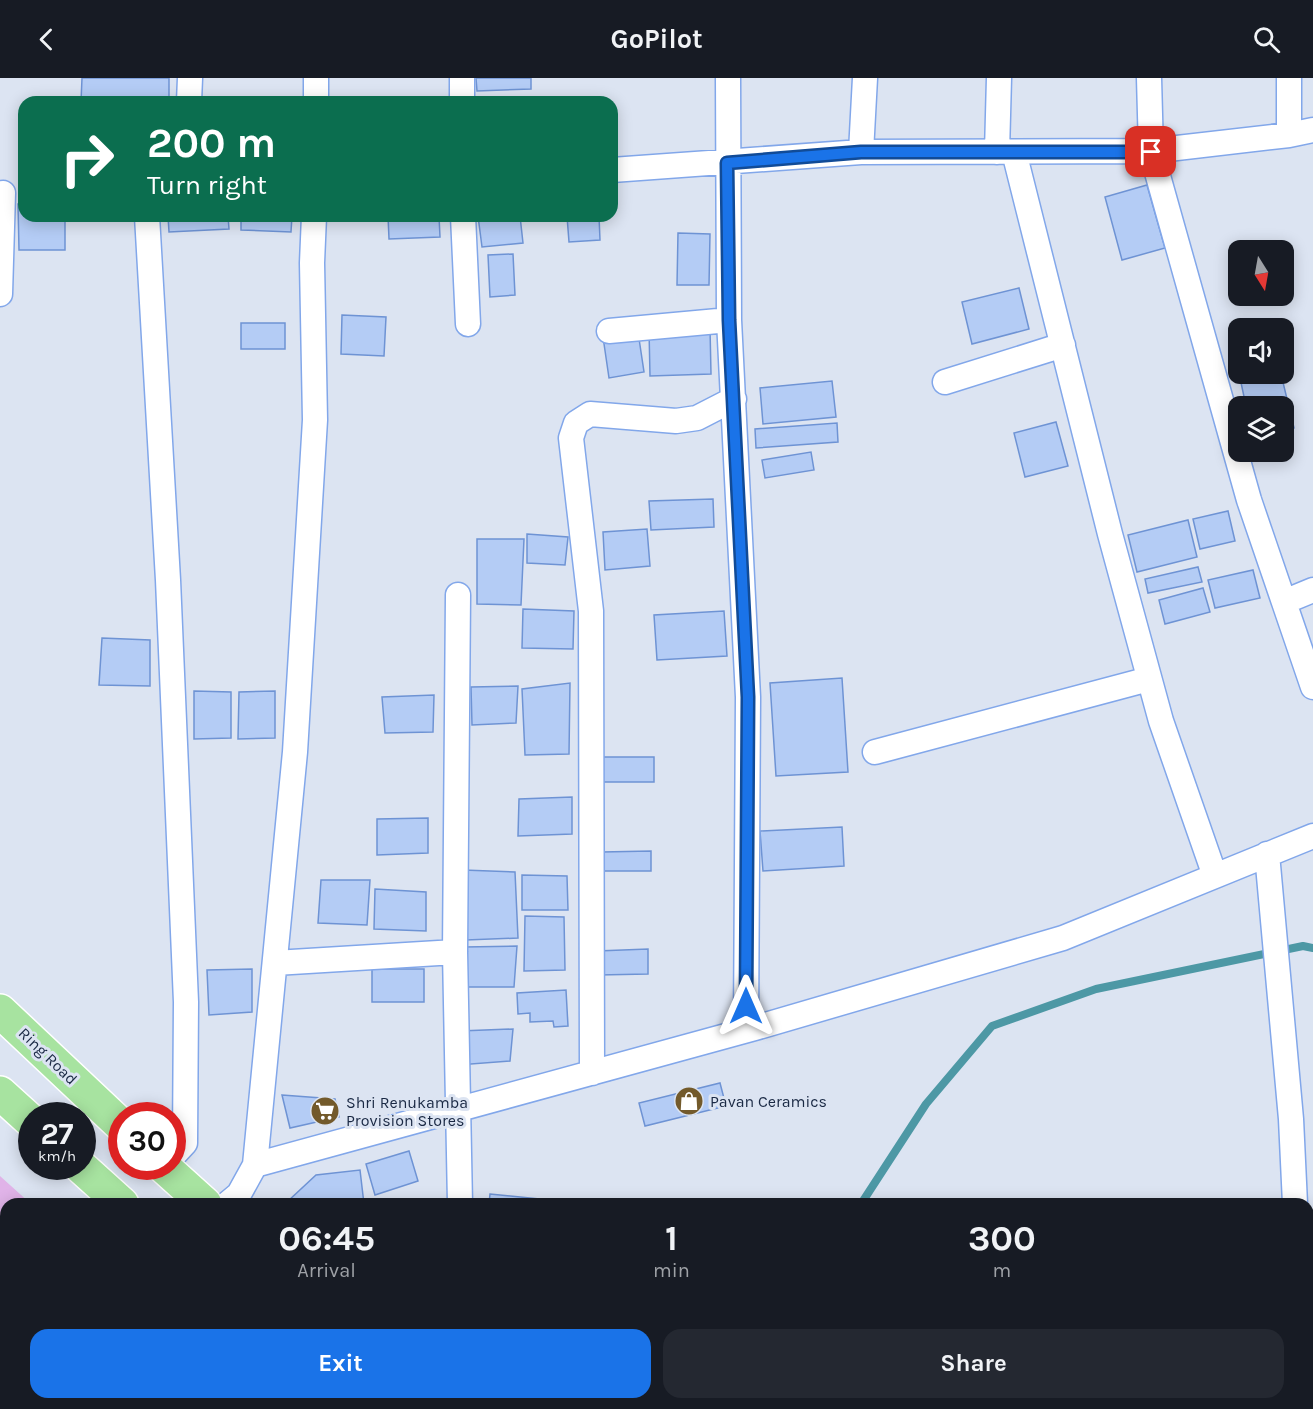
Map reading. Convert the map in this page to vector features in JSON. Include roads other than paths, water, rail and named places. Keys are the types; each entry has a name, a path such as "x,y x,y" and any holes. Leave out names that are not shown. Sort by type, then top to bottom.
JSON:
{"main road":[{"name":"Ring Road","path":"0,1011 108,1113"},
{"path":"0,1093 18,1109"},
{"path":"95,1180 115,1198"},
{"path":"178,1180 198,1198"}],"street":[{"path":"189,96 190,78"},
{"path":"316,78 316,96"},
{"path":"462,78 462,96"},
{"path":"728,78 729,320 748,697 746,1030"},
{"path":"861,152 865,78"},
{"path":"999,78 1006,152 1063,345 1161,721 1215,876"},
{"path":"1149,78 1151,152 1249,500 1313,687"},
{"path":"1289,78 1289,135"},
{"path":"618,170 861,152 1151,152 1313,130"},
{"path":"0,294 9,193"},
{"path":"147,222 169,592 186,1002 185,1102"},
{"path":"234,1198 239,1194 255,1164 295,752 315,420 312,263 314,222"},
{"path":"463,222 468,324"},
{"path":"609,331 729,320"},
{"path":"945,382 1063,345"},
{"path":"592,1072 591,611 571,438 576,423 590,414 676,421 697,418 734,399"},
{"path":"1284,602 1313,590"},
{"path":"458,595 455,952 460,1198"},
{"path":"875,752 1149,679"},
{"path":"255,1164 746,1030 1063,939 1313,836"},
{"path":"1267,854 1291,1119 1294,1198"},
{"path":"275,963 455,952"}],"waterway":[{"path":"865,1198 926,1104 992,1026 1096,989 1303,946 1313,948"}],"place":[{"name":"Pavan Ceramics","path":"689,1101"},
{"name":"Shri Renukamba Provision Stores","path":"325,1111"}]}
